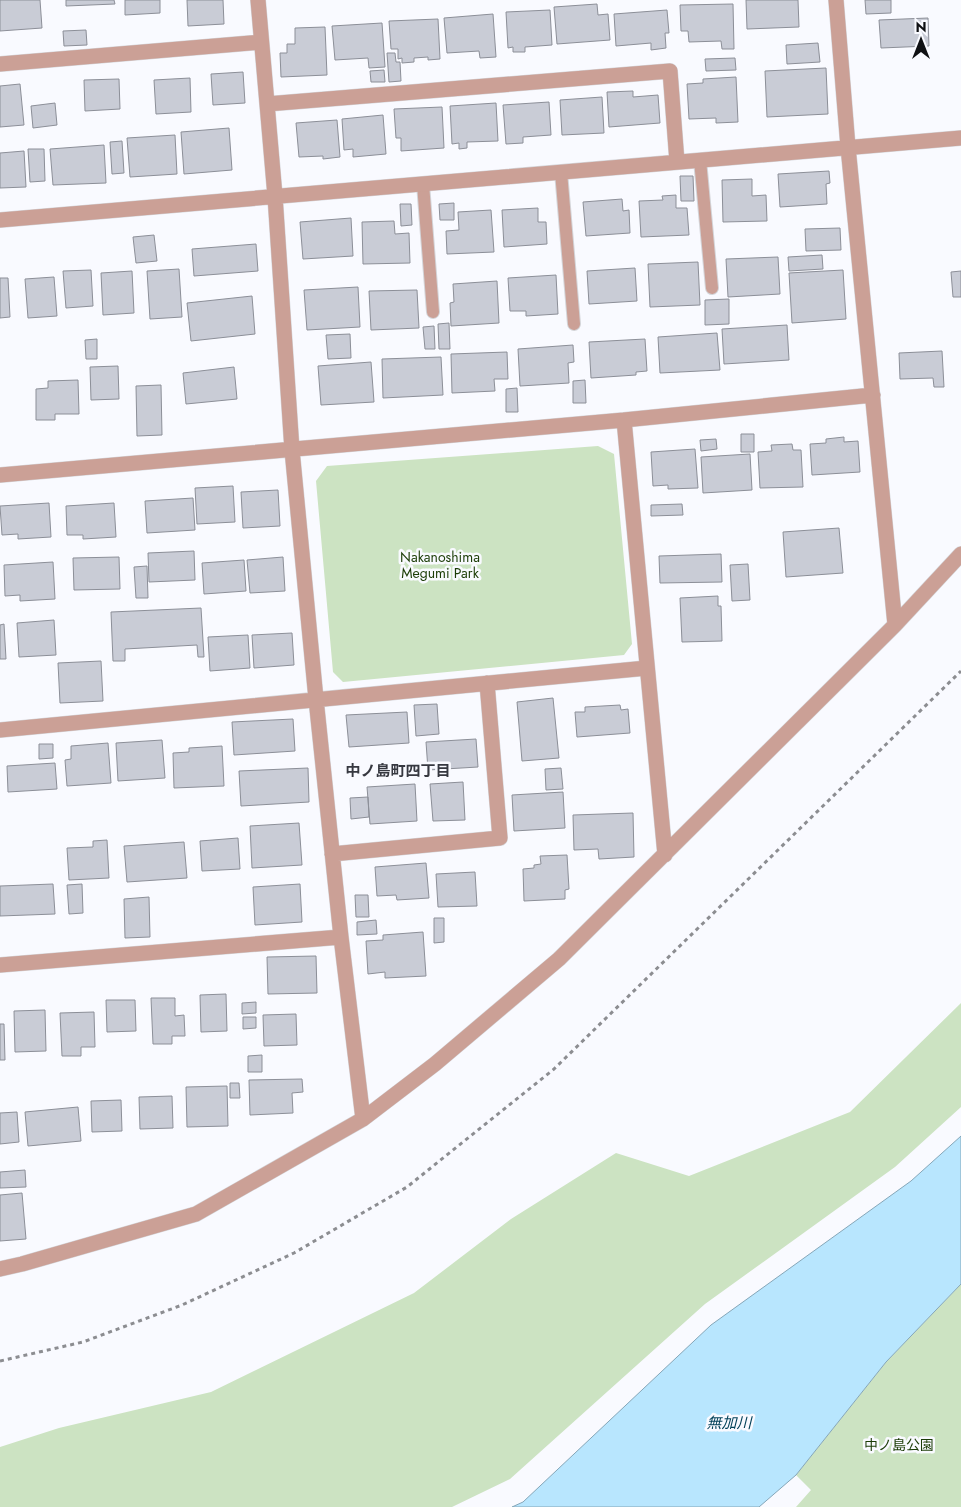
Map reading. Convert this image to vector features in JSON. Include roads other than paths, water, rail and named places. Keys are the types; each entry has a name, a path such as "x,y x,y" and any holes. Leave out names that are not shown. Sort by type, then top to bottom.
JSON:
{"street":[{"path":"258,0 275,196 292,450 332,854 363,1119"},
{"path":"836,0 848,147 894,625"},
{"path":"0,64 261,42"},
{"path":"267,104 670,71 677,162"},
{"path":"0,220 961,138"},
{"path":"0,475 624,420 873,395"},
{"path":"624,420 665,855"},
{"path":"0,1269 196,1214 363,1119 435,1064 558,959 665,855 894,625 961,554"},
{"path":"0,730 647,668"},
{"path":"332,854 500,838 487,683"},
{"path":"0,965 341,937"}],"lane":[{"path":"700,160 712,288"},
{"path":"561,172 574,324"},
{"path":"423,184 433,312"}],"water":[{"name":"無加川","path":"961,1136 961,1284 886,1362 796,1475 759,1507 512,1507 523,1502 711,1325 911,1181"}],"district":[{"name":"中ノ島町四丁目","path":"398,771"}],"park label":[{"name":"Nakanoshima Megumi Park","path":"440,566"},
{"name":"中ノ島公園","path":"899,1445"}]}
